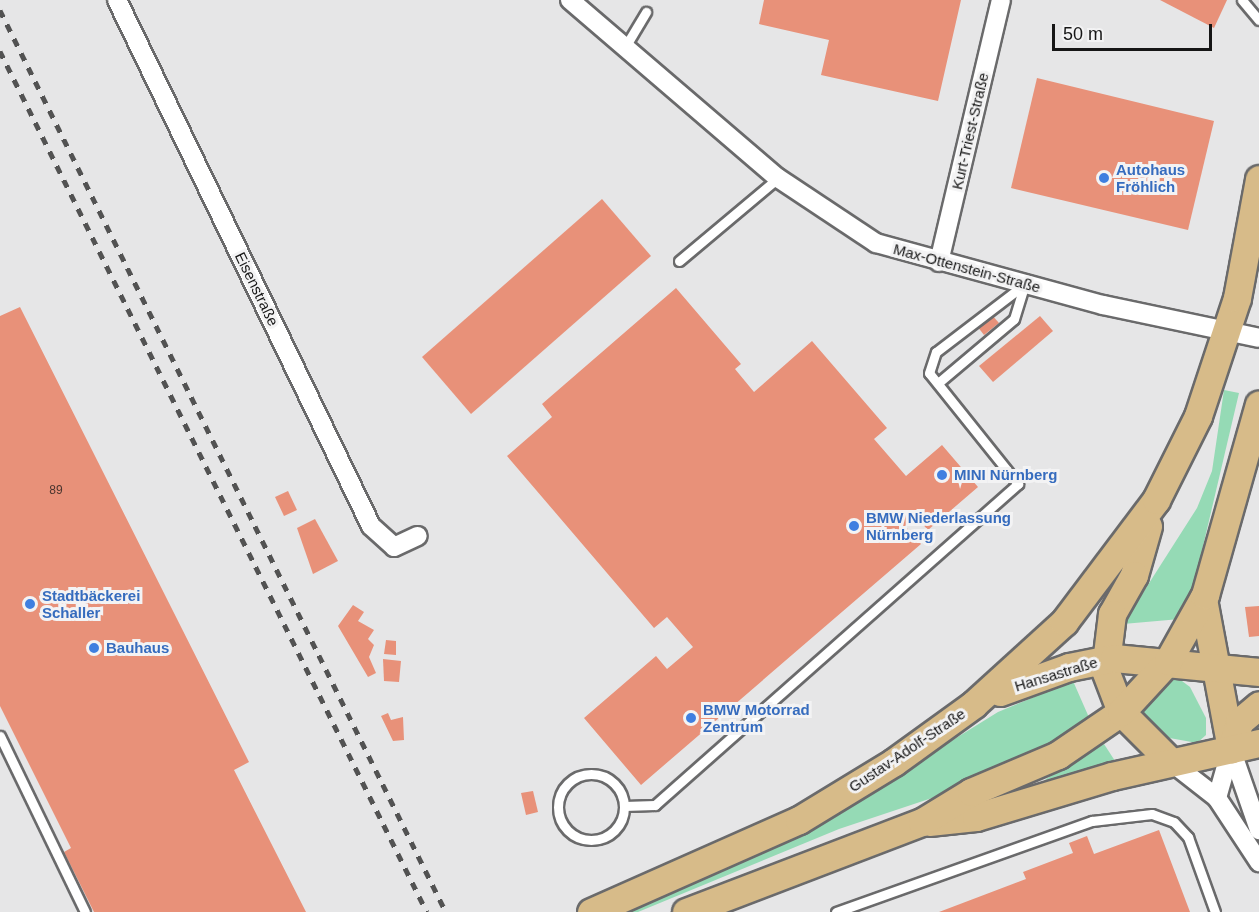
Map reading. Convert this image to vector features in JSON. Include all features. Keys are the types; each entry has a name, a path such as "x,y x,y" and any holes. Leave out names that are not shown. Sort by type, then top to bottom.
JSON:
{"main road":[{"name":"Gustav-Adolf-Straße","path":"1171,762 1121,712 1104,659 1112,614 1134,575 1156,500 1198,416 1229,328 1259,179"},
{"path":"686,912 922,822 971,792 1058,755 1121,712 1168,660 1203,599 1227,531 1259,404"},
{"name":"Gustav-Adolf-Straße","path":"591,912 799,820 894,762 974,704 1064,622 1156,500"},
{"path":"1203,599 1213,666 1231,749"},
{"name":"Hansastraße","path":"974,704 1044,674 1104,659 1168,660 1259,672"},
{"path":"1231,749 1239,722 1259,705"},
{"path":"922,822 976,817 1171,762 1259,743"}],"street":[{"name":"Eisenstraße","path":"117,0 370,526 394,548 418,536"},
{"name":"Max-Ottenstein-Straße","path":"570,0 778,178 876,243 1025,284 1229,328"},
{"name":"Kurt-Triest-Straße","path":"939,262 1001,0"},
{"path":"1229,328 1259,338"},
{"path":"1217,798 1231,749"},
{"path":"1231,749 1259,830"},
{"path":"1171,762 1217,798 1259,862"}],"lane":[{"path":"1242,0 1259,20"},
{"path":"625,47 646,12"},
{"path":"679,261 778,178"},
{"path":"624,806 655,805 1018,484 929,373 936,352 1025,284"},
{"path":"938,383 1014,319 1025,284"},
{"path":"0,736 85,912"},
{"path":"588,774 609,779 624,806 617,827 588,840 568,831 558,812 562,790 588,774"},
{"path":"836,912 1092,821 1152,814 1174,822 1188,837 1215,912"}],"green space":[{"path":"1224,390 1239,393 1192,593 1180,619 1123,624 1197,508 1212,471"},
{"path":"1174,675 1190,687 1206,718 1206,735 1197,743 1164,737 1141,714"},
{"path":"1073,681 1091,722 1058,741 935,797 839,829 638,912 625,912 840,810 998,712"},
{"path":"1104,744 1117,764 1041,784 1046,779"}],"building":[{"path":"764,0 961,0 938,101 821,75 829,40 759,24"},
{"path":"1160,0 1227,0 1214,28"},
{"path":"1037,78 1214,121 1188,230 1011,188"},
{"path":"602,199 651,256 471,414 422,357"},
{"path":"676,288 741,364 735,369 754,392 812,341 887,428 874,439 906,476 942,445 978,487 928,530 916,517 905,526 921,544 641,785 584,718 656,656 667,669 693,647 667,617 654,628 507,456 552,417 542,404"},
{"path":"20,307 249,762 234,770 306,912 94,912 64,852 71,848 0,706 0,316"},
{"path":"991,314 999,323 984,335 977,326"},
{"path":"1040,316 1053,331 993,382 979,366"},
{"path":"288,491 297,510 284,516 275,497"},
{"path":"315,519 338,561 313,574 297,528"},
{"path":"353,605 364,612 358,621 374,630 368,639 374,645 369,657 376,673 368,677 338,626"},
{"path":"1259,606 1259,636 1249,637 1245,607"},
{"path":"386,640 396,641 396,655 384,654"},
{"path":"383,659 401,661 399,682 384,681"},
{"path":"388,713 391,720 403,717 404,740 393,741 381,716"},
{"path":"533,791 538,812 526,815 521,793"},
{"path":"1159,830 1190,912 939,912 1026,879 1023,872 1073,853 1069,843 1087,836 1094,854"}],"railway":[{"path":"0,10 446,912"},
{"path":"0,51 427,912"}],"place":[{"name":"Autohaus Fröhlich","path":"1104,178"},
{"name":"MINI Nürnberg","path":"942,475"},
{"name":"BMW Niederlassung Nürnberg","path":"854,526"},
{"name":"Stadtbäckerei Schaller","path":"30,604"},
{"name":"Bauhaus","path":"94,648"},
{"name":"BMW Motorrad Zentrum","path":"691,718"}]}
